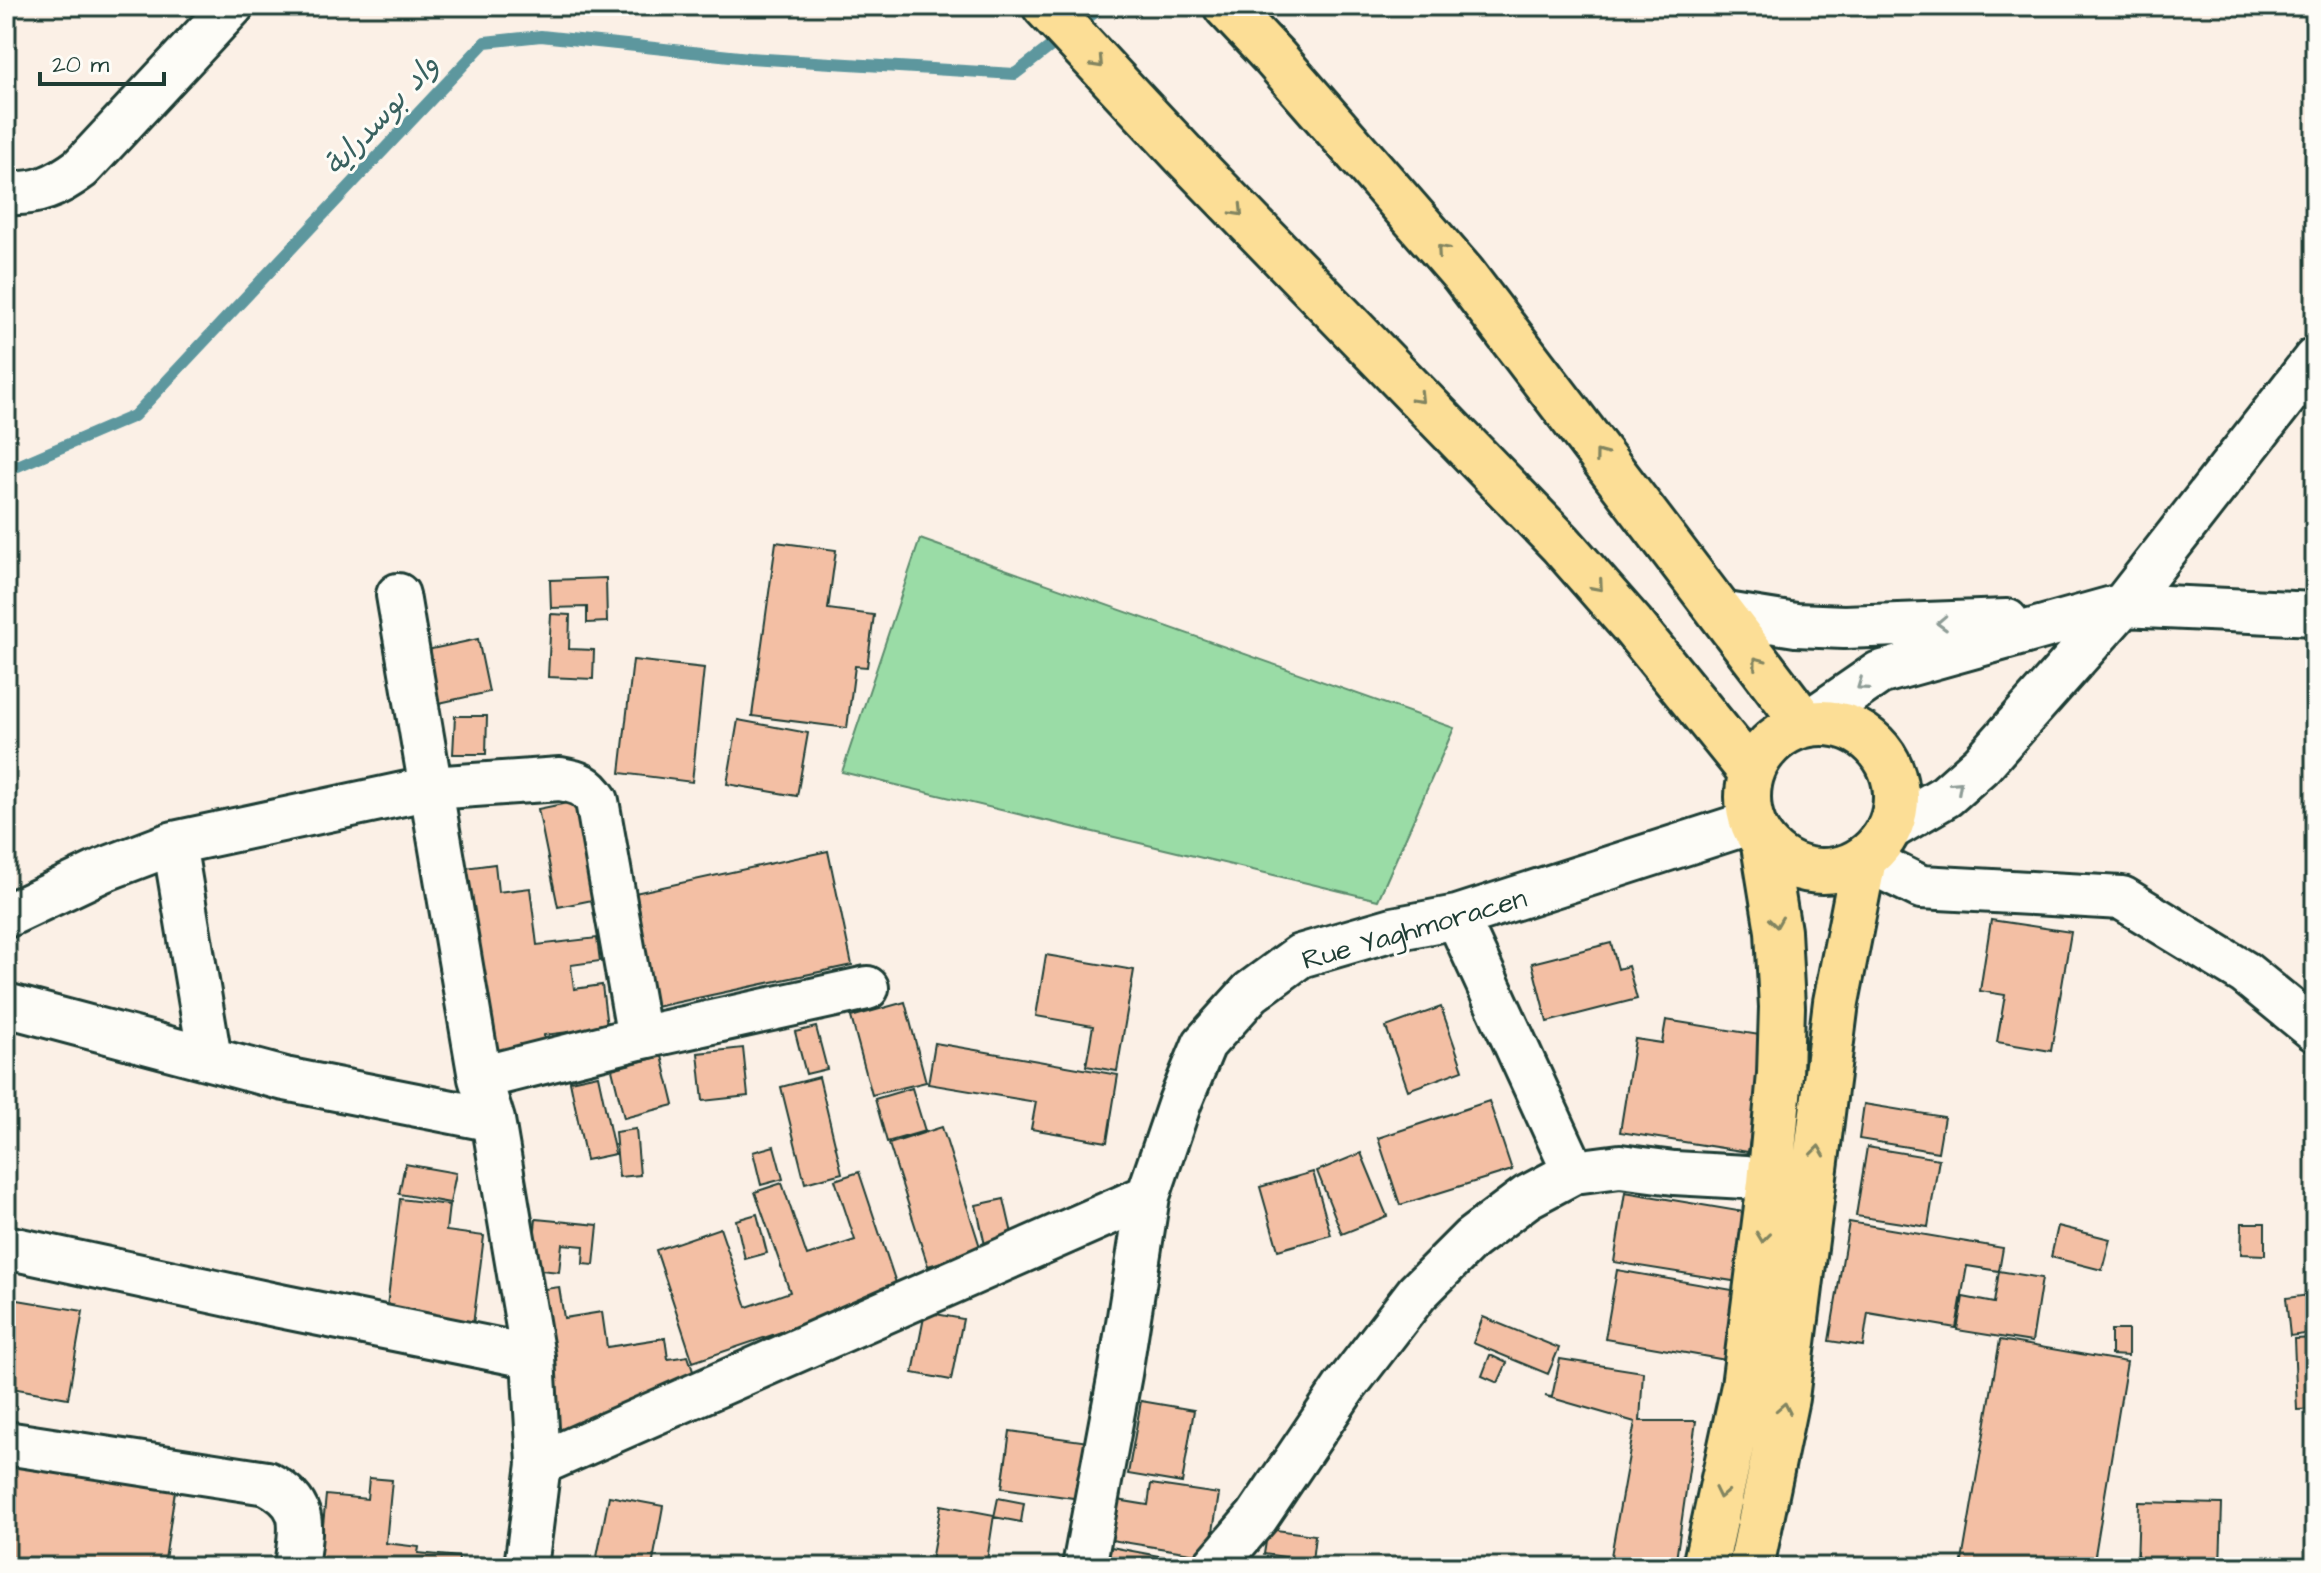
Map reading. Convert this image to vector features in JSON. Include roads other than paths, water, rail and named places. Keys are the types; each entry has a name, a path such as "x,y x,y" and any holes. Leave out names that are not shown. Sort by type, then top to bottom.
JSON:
{"main road":[{"path":"1045,6 1184,155 1561,544 1632,625 1751,772"},
{"path":"1226,6 1463,274 1805,724"},
{"path":"1705,1567 1744,1386 1770,1183 1780,1074 1782,1007 1778,931 1747,797 1751,772 1764,750 1783,733 1805,724 1829,722 1852,728 1872,741 1887,759 1896,781 1897,805 1878,843 1836,1002 1786,1398 1751,1567"},
{"path":"1758,834 1783,862 1807,871 1832,872 1878,843"}],"street":[{"path":"6,193 42,191 62,182 81,168 232,6"},
{"path":"2315,359 2123,605 1982,764 1946,796 1878,843 1921,887 2122,898 2245,973 2315,1030"},
{"path":"398,595 480,1078 493,1120 533,1357 539,1464 526,1567"},
{"path":"1805,724 1879,673 2123,605 2315,614"},
{"path":"1720,613 1796,625 1844,627 2076,618"},
{"path":"6,916 103,870 174,843 431,788 560,779 577,782 589,789 597,801 639,1038"},
{"name":"Rue Yaghmoracen","path":"1084,1567 1120,1374 1148,1196 1180,1102 1204,1044 1251,992 1300,956 1393,929 1457,917 1758,834"},
{"path":"174,843 210,1059"},
{"path":"1457,917 1574,1172"},
{"path":"480,1078 639,1038 867,988"},
{"path":"6,1005 285,1079 493,1120"},
{"path":"1214,1567 1257,1517 1344,1388 1417,1293 1471,1239 1527,1197 1574,1172 1620,1166 1746,1177 1770,1183"},
{"path":"539,1464 1148,1196"},
{"path":"6,1247 533,1357"},
{"path":"6,1443 267,1483 286,1493 299,1512 301,1532 296,1567"}],"waterway":[{"name":"واد بوسدراية","path":"6,471 134,416 485,42 541,36 749,58 1015,74 1103,6"}]}
